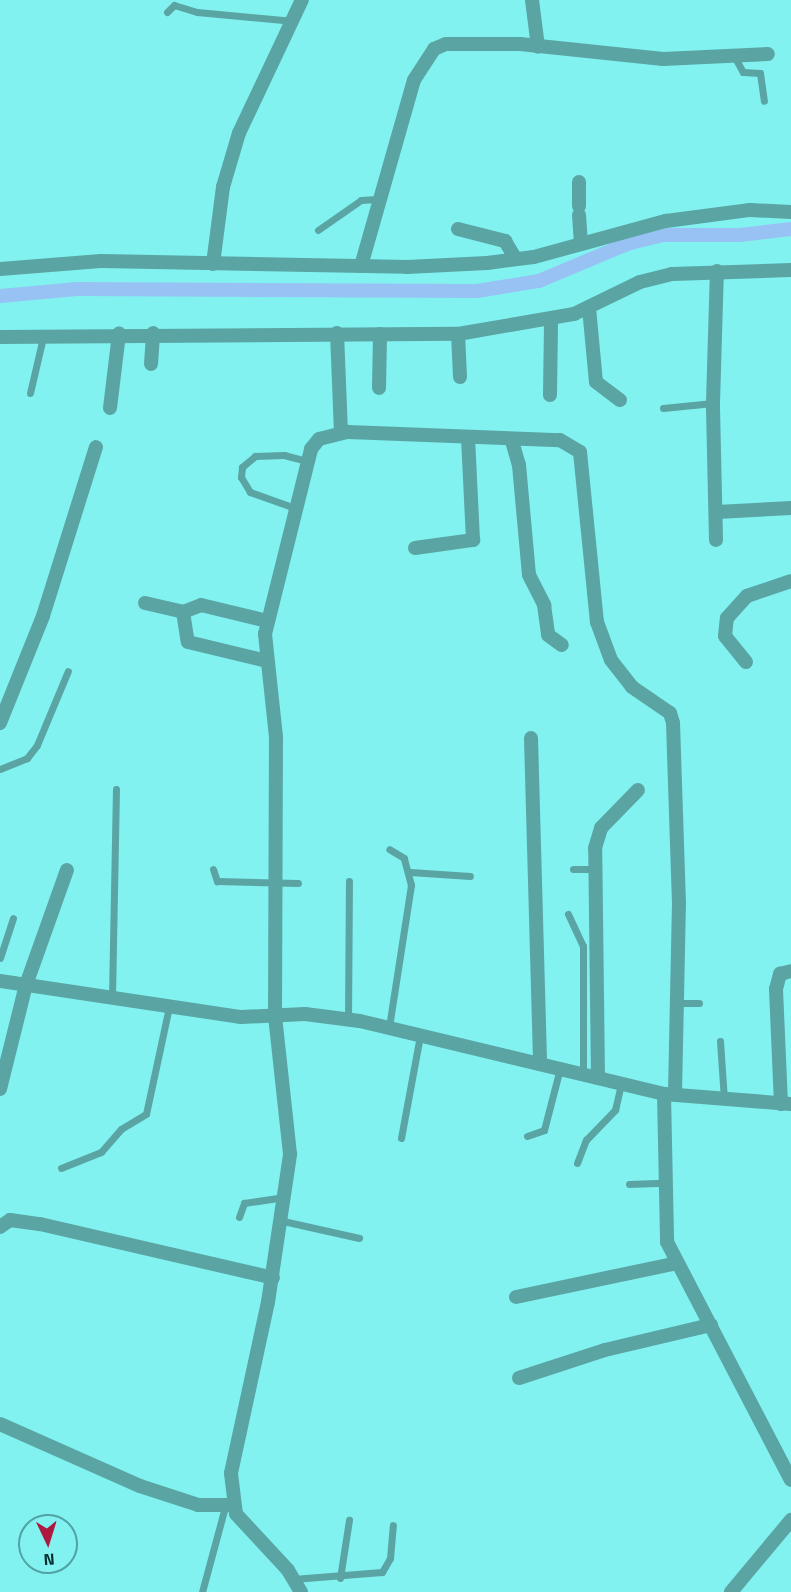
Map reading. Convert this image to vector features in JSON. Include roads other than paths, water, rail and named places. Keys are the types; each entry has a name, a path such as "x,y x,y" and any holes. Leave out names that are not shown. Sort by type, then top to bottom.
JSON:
{"street":[{"path":"213,264 223,187 239,133 302,0"},
{"path":"532,0 538,47"},
{"path":"361,266 377,199 414,80 434,49 446,44 538,47 663,59 768,54"},
{"path":"579,182 581,244"},
{"path":"0,269 101,261 361,266 516,259 666,221 750,210 791,212"},
{"path":"458,229 505,241 516,259"},
{"path":"0,337 44,334 153,333 458,334 551,320 589,308 640,282 717,271 791,270"},
{"path":"716,540 713,404 717,271"},
{"path":"589,308 596,382 620,400"},
{"path":"550,395 551,320"},
{"path":"152,364 153,333"},
{"path":"337,333 341,433"},
{"path":"110,408 119,334"},
{"path":"379,388 380,334"},
{"path":"458,334 460,377"},
{"path":"301,1592 293,1579 229,1506 231,1473 273,1278 287,1197 288,1109 275,1017 277,883 275,707 267,661 267,621 308,461 319,439 341,433 512,441 560,440 580,452 597,622 611,660 632,687 670,712 673,723 676,1004 664,1183 666,1234 677,1263 791,1480"},
{"path":"415,548 472,540 468,439"},
{"path":"512,441 519,465 529,575 544,605 548,635 562,645"},
{"path":"0,723 44,616 96,447"},
{"path":"717,512 791,508"},
{"path":"746,662 725,636 726,618 747,596 791,581"},
{"path":"145,603 183,612 201,605 267,621"},
{"path":"183,612 188,642 267,661"},
{"path":"531,738 540,1063"},
{"path":"598,1078 594,869 601,828 638,790"},
{"path":"0,1089 26,985 67,870"},
{"path":"0,981 241,1017 348,1019 669,1095 724,1102 786,1104 776,989 780,974 791,972"},
{"path":"0,1227 10,1220 40,1224 273,1278"},
{"path":"516,1298 677,1263"},
{"path":"519,1378 605,1350 711,1325"},
{"path":"0,1424 140,1486 198,1505 229,1506"},
{"path":"731,1592 791,1520"}],"lane":[{"path":"168,12 174,4 197,12 294,21"},
{"path":"734,56 743,72 760,74 764,101"},
{"path":"318,230 361,200 377,199"},
{"path":"30,393 44,334"},
{"path":"663,408 713,404"},
{"path":"295,508 250,492 241,477 242,467 255,456 284,454 308,461"},
{"path":"0,770 27,758 37,745 68,671"},
{"path":"112,997 116,789"},
{"path":"389,849 404,858 410,872 398,986 389,1028"},
{"path":"213,869 217,881 298,883"},
{"path":"573,869 594,869"},
{"path":"410,872 470,876"},
{"path":"348,1019 349,881"},
{"path":"568,914 584,946 583,1074"},
{"path":"0,958 13,918"},
{"path":"676,1004 699,1004"},
{"path":"60,1168 101,1152 121,1129 146,1114 169,1007"},
{"path":"401,1138 420,1035"},
{"path":"720,1041 724,1102"},
{"path":"527,1136 544,1130 560,1068"},
{"path":"577,1164 586,1140 615,1110 621,1084"},
{"path":"629,1184 664,1183"},
{"path":"239,1217 244,1203 287,1197"},
{"path":"283,1221 359,1238"},
{"path":"202,1592 229,1506"},
{"path":"340,1578 349,1520"},
{"path":"293,1579 340,1578 386,1570 393,1525"}],"waterway":[{"path":"0,296 77,289 477,291 539,281 627,244 663,235 740,235 791,229"}]}
